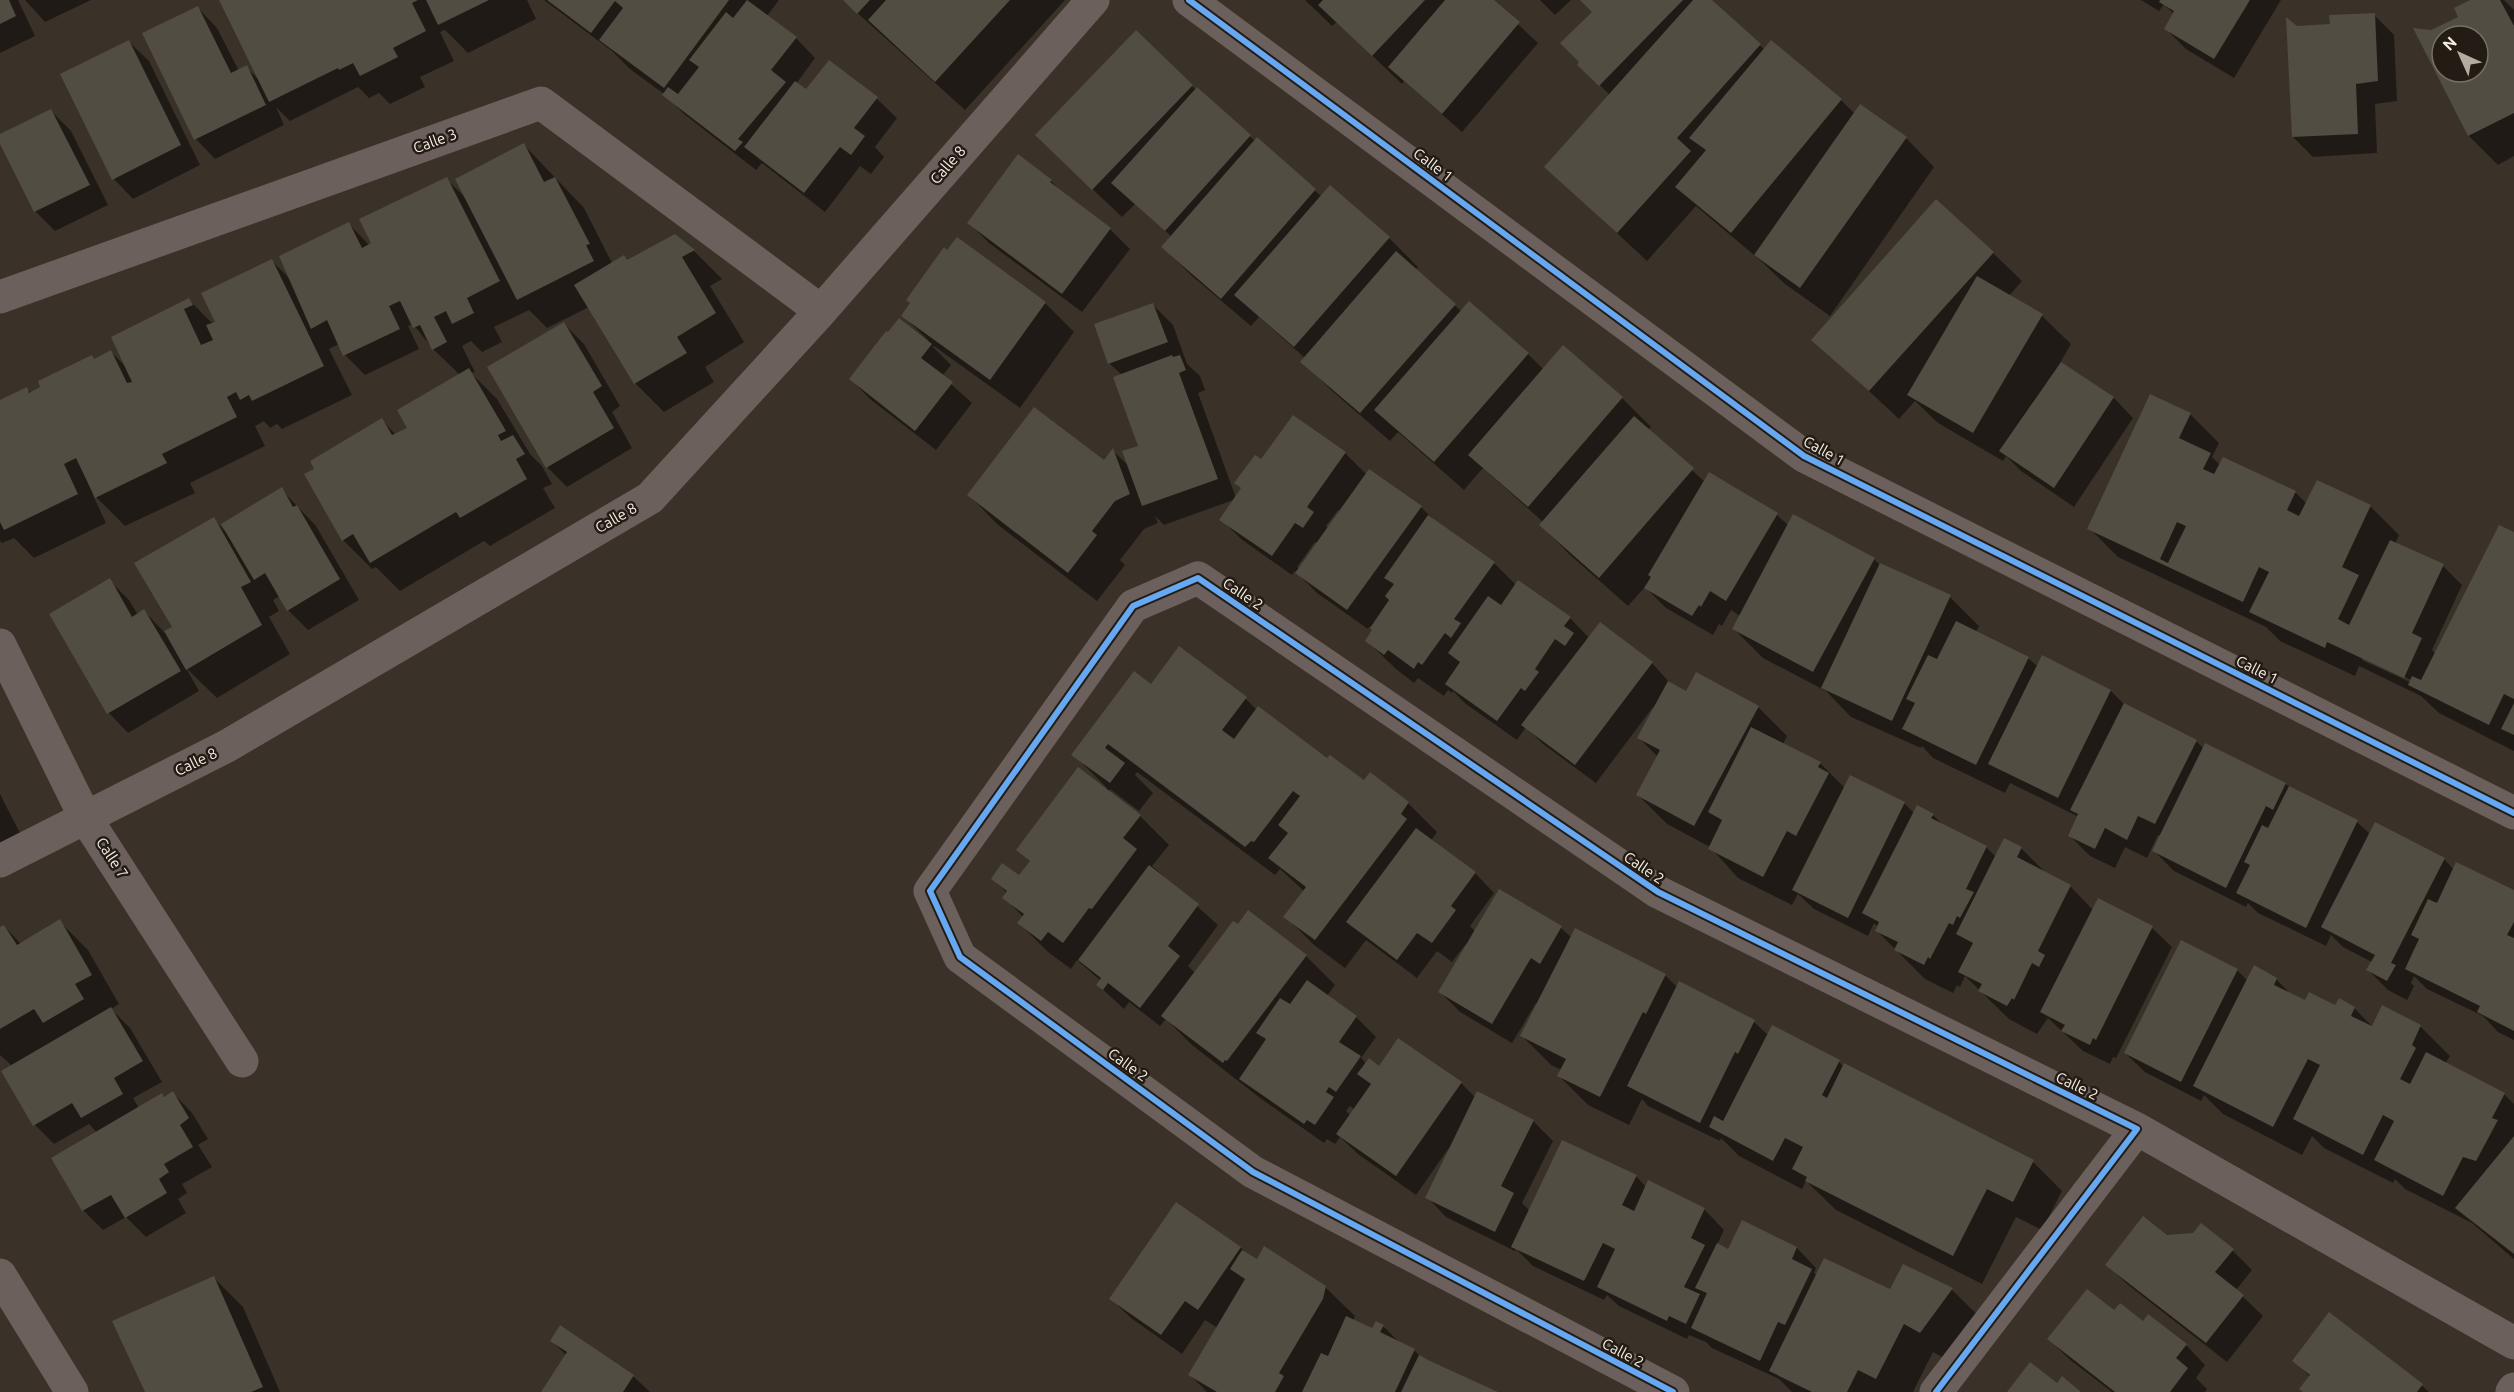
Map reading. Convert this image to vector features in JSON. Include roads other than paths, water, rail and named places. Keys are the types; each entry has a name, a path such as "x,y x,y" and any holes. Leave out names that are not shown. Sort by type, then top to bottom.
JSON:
{"street":[{"name":"Calle 8","path":"0,861 227,746 650,498 821,311 1093,0"},
{"name":"Calle 1","path":"1189,0 1804,456 2514,813"},
{"name":"Calle 3","path":"0,297 541,103 821,311"},
{"name":"Calle 2","path":"1673,1392 1253,1172 960,957 930,891 1133,606 1198,579 1658,892 2137,1129 2514,1343"},
{"name":"Calle 7","path":"0,645 85,817 242,1061"},
{"path":"1936,1392 2137,1129"},
{"path":"0,1275 72,1392"}]}
